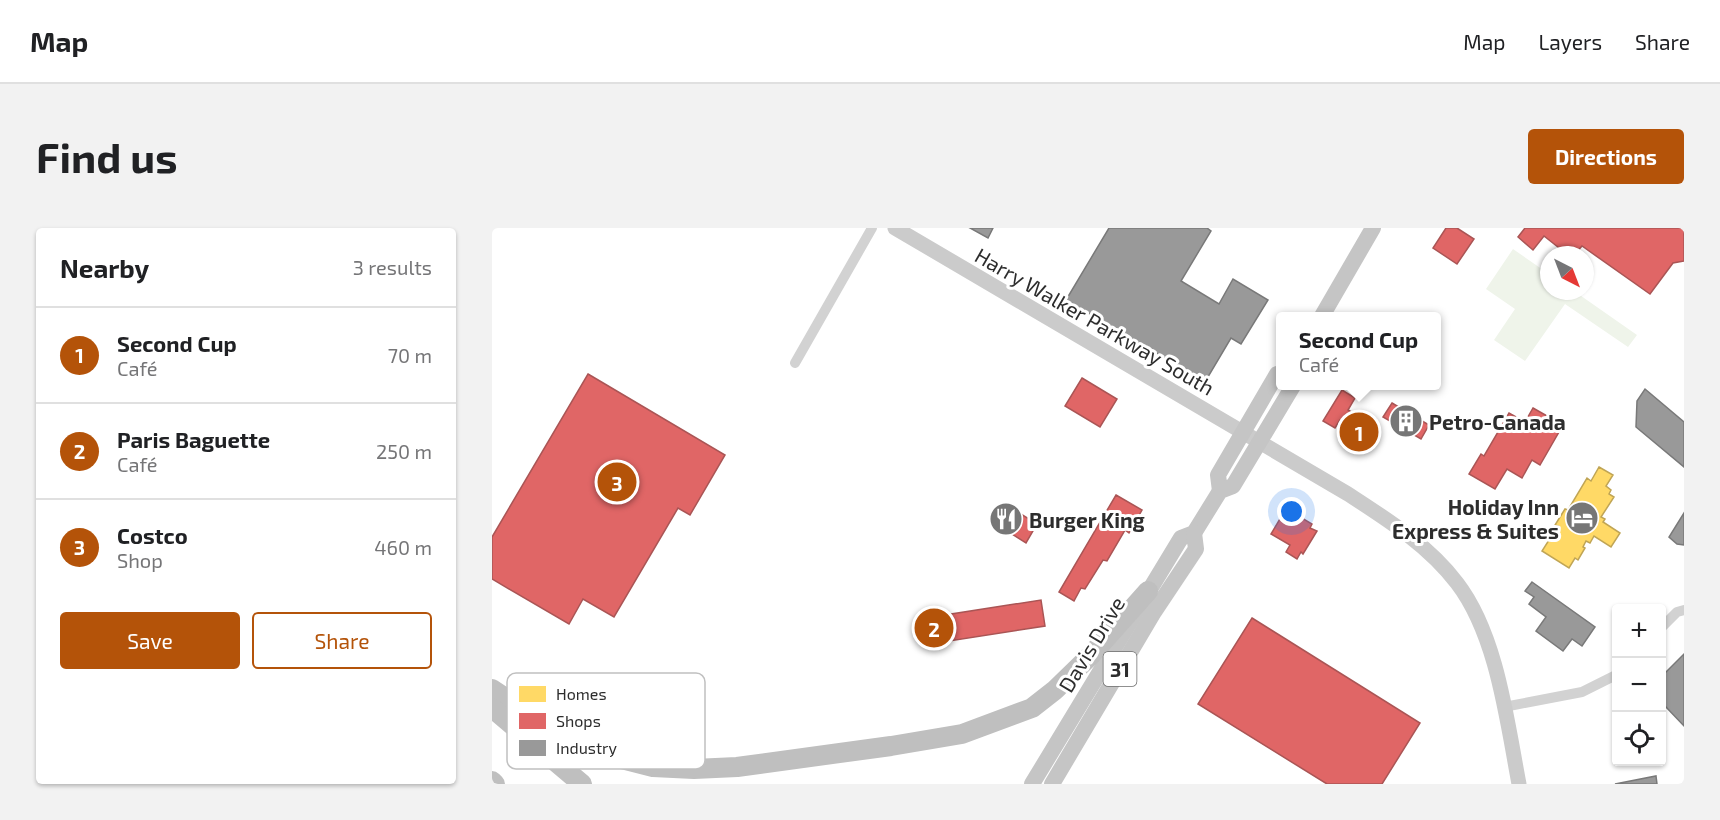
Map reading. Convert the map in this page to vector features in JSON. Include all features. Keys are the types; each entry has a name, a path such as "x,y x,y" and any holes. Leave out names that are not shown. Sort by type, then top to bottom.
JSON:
{"highway":[{"path":"705,768 891,746 962,734 1032,708 1055,690 1091,655 1148,591"},
{"path":"492,689 507,699"},
{"path":"492,708 507,721"},
{"path":"564,769 582,784"}],"main road":[{"path":"1324,312 1373,228"},
{"name":"Davis Drive","path":"1220,491 1218,475 1276,376"},
{"name":"Davis Drive","path":"1032,784 1181,538 1194,533 1220,491 1233,486 1291,390"},
{"name":"Davis Drive","path":"1052,784 1154,612 1196,549 1194,533"}],"street":[{"path":"795,363 872,228"},
{"name":"Harry Walker Parkway South","path":"895,228 1260,442 1400,527 1456,582 1478,617 1504,706 1519,784"},
{"path":"1666,623 1677,612 1684,610"},
{"path":"1504,706 1582,692 1612,677"}],"shaded area":[{"path":"1513,249 1540,268 1540,300 1587,300 1637,335 1628,347 1565,304 1525,361 1494,340 1515,309 1486,289"}],"building: Homes":[{"name":"Holiday Inn Express & Suites","path":"1599,467 1613,475 1606,486 1611,490 1609,494 1614,497 1601,517 1605,519 1603,522 1620,533 1611,547 1594,536 1590,543 1586,541 1578,560 1575,558 1569,568 1542,551 1558,526 1555,525 1565,509 1568,510 1587,478 1591,481"}],"building: Shops":[{"path":"1446,228 1457,228 1474,239 1457,264 1433,248"},
{"path":"1525,228 1684,228 1684,261 1673,263 1650,294 1594,254 1594,246 1557,246 1544,236 1533,250 1518,237"},
{"path":"588,374 725,455 690,515 678,508 614,617 583,599 569,624 492,579 492,537"},
{"path":"1082,378 1117,399 1100,427 1065,406"},
{"path":"1342,390 1355,398 1348,410 1360,417 1363,412 1376,419 1363,440 1351,433 1354,428 1340,420 1335,428 1323,421"},
{"name":"Petro-Canada","path":"1392,403 1429,425 1421,439 1383,417"},
{"path":"1533,408 1563,425 1540,465 1532,460 1522,478 1507,469 1495,489 1469,474 1481,454 1484,456 1509,413 1525,422"},
{"path":"1116,495 1142,510 1129,533 1125,530 1107,561 1103,560 1085,589 1081,588 1074,601 1059,592"},
{"path":"1005,504 1037,524 1026,543 993,522"},
{"path":"1284,512 1290,516 1292,512 1312,524 1310,528 1317,531 1303,554 1301,552 1297,559 1286,552 1290,545 1271,534"},
{"path":"1041,600 1045,626 930,644 926,618"},
{"path":"1252,618 1420,723 1382,784 1327,784 1198,704"}],"building: Industry":[{"path":"970,228 993,228 988,238"},
{"path":"1109,228 1207,228 1211,231 1181,281 1219,304 1233,279 1268,300 1241,344 1231,338 1205,382 1066,300"},
{"path":"1645,389 1684,422 1684,467 1636,427 1637,401"},
{"path":"1684,513 1684,545 1677,544 1669,537"},
{"path":"1532,582 1595,627 1582,646 1572,639 1563,651 1536,631 1546,617 1529,604 1534,597 1525,591"},
{"path":"1684,654 1684,726 1666,707 1666,672"},
{"path":"1656,776 1657,784 1615,784"}],"place":[{"name":"Petro-Canada","path":"1406,421"},
{"name":"Second Cup","path":"1359,432"},
{"name":"Costco","path":"617,482"},
{"name":"Holiday Inn Express & Suites","path":"1582,518"},
{"name":"Burger King","path":"1006,519"},
{"name":"Paris Baguette","path":"934,628"}]}
